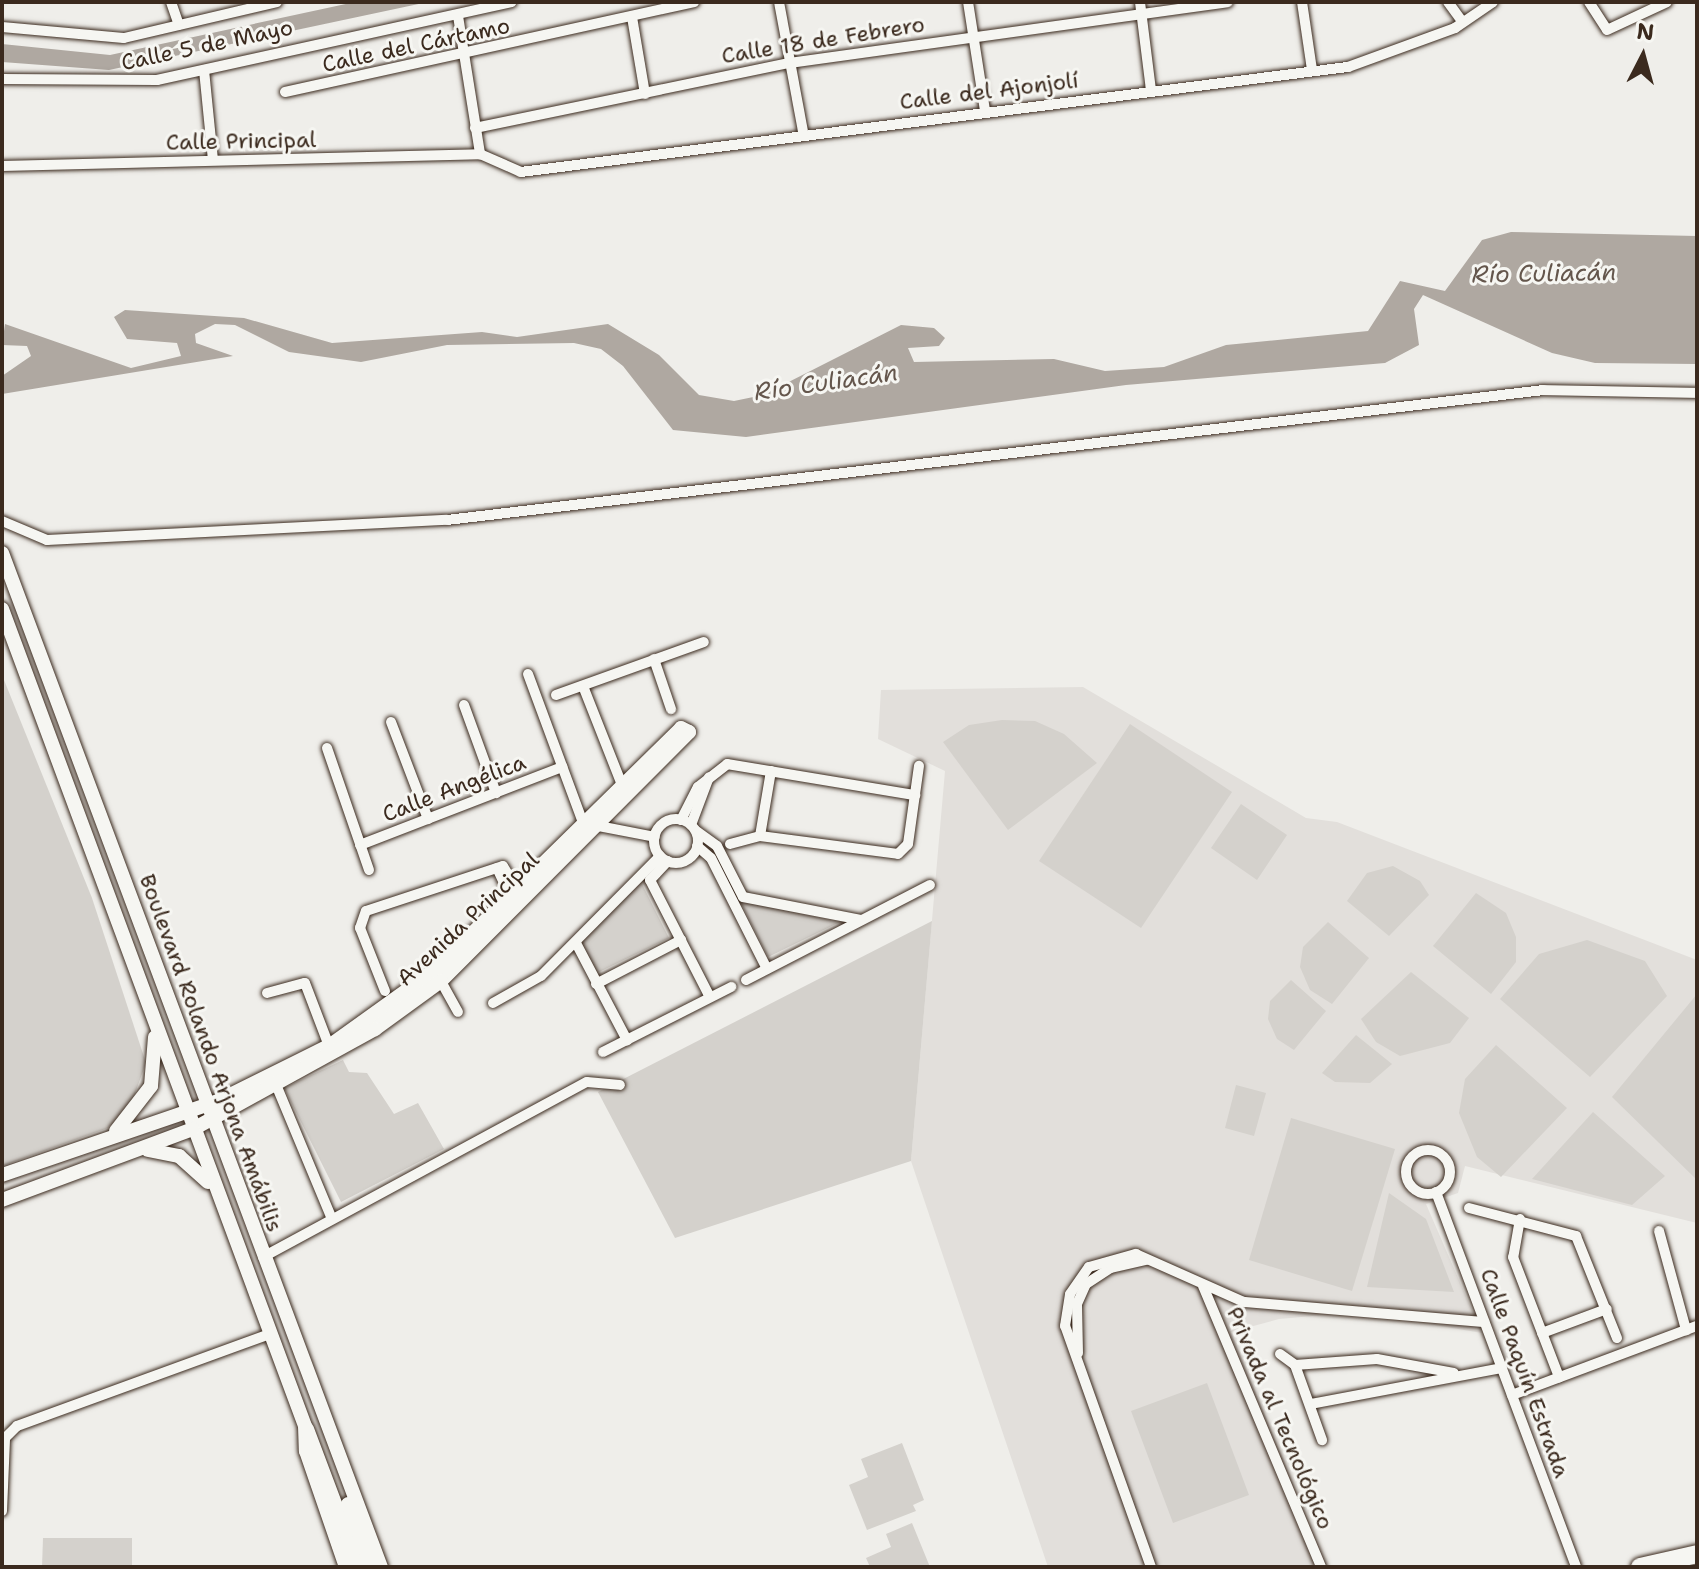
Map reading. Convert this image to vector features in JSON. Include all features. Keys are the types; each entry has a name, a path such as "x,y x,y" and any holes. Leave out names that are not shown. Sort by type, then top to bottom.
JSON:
{"highway":[{"path":"1640,1567 1697,1554"}],"main road":[{"name":"Boulevard Rolando Arjona Amábilis","path":"2,553 207,1113 381,1567"},
{"name":"Boulevard Rolando Arjona Amábilis","path":"2,609 212,1186 305,1426 306,1451 346,1567"},
{"name":"Avenida Principal","path":"207,1113 277,1087 438,976 682,735"},
{"name":"Avenida Principal","path":"207,1113 329,1046 438,976 514,892 588,826"},
{"path":"108,1138 135,1114 151,1086 154,1021"},
{"path":"2,1175 187,1111 207,1113"},
{"path":"2,1200 193,1129 207,1113"},
{"path":"143,1149 179,1156 212,1186"},
{"path":"324,1421 328,1464 359,1567"},
{"path":"305,1426 328,1464 372,1567"}],"street":[{"path":"171,2 179,25"},
{"path":"2,27 124,38 277,2"},
{"name":"Calle 5 de Mayo","path":"2,79 114,85 204,70 512,2"},
{"name":"Calle del Cártamo","path":"285,92 463,57 694,2"},
{"path":"779,2 803,132"},
{"path":"968,2 985,111"},
{"name":"Calle 18 de Febrero","path":"475,128 789,63 973,37 1141,8 1228,2"},
{"path":"1302,2 1312,70"},
{"path":"1448,2 1462,21"},
{"name":"Calle del Ajonjolí","path":"480,154 521,172 803,132 1312,70 1395,52 1462,21 1493,2"},
{"path":"1589,2 1607,30 1667,2"},
{"path":"1141,8 1151,90"},
{"path":"458,16 480,154"},
{"path":"632,17 645,94"},
{"path":"204,70 213,160"},
{"name":"Calle Principal","path":"2,166 480,154"},
{"path":"2,521 47,540 461,519 1543,390 1697,393"},
{"path":"556,695 704,642"},
{"path":"654,659 671,709"},
{"path":"528,674 562,767 588,826 655,837"},
{"path":"583,686 624,791"},
{"path":"464,705 496,793"},
{"path":"391,722 428,819"},
{"path":"327,748 369,870"},
{"path":"861,920 739,900 697,846 689,825 709,775 727,764 915,795"},
{"path":"730,844 760,836 898,854 908,844 919,766"},
{"name":"Calle Angélica","path":"360,845 562,767"},
{"path":"760,836 771,771"},
{"path":"655,837 662,825 689,825 717,846 767,969"},
{"path":"655,837 664,859"},
{"path":"493,1003 541,976 664,859 690,858 697,846"},
{"path":"385,991 360,928 363,914 502,868 514,892"},
{"path":"646,877 710,997"},
{"path":"746,980 930,885"},
{"path":"596,984 681,940"},
{"path":"576,943 627,1040"},
{"path":"438,976 458,1012"},
{"path":"267,993 305,983 329,1046"},
{"path":"603,1052 731,987"},
{"path":"263,1257 331,1217 587,1082 620,1085"},
{"path":"277,1087 331,1217"},
{"path":"1417,1152 1439,1152 1450,1165 1449,1180 1436,1192 1417,1191 1407,1179 1417,1152"},
{"name":"Calle Paquín Estrada","path":"1436,1192 1576,1567"},
{"path":"1469,1208 1576,1236 1617,1338"},
{"path":"1520,1219 1513,1257 1559,1377"},
{"path":"1659,1231 1686,1330"},
{"path":"1151,1567 1078,1353 1077,1304 1086,1284 1111,1268 1147,1260 1203,1286 1258,1304 1375,1308 1484,1322"},
{"name":"Privada al Tecnológico","path":"1203,1286 1321,1567"},
{"path":"1542,1333 1607,1309"},
{"path":"1512,1395 1697,1326"},
{"path":"2,1511 5,1438 17,1426 270,1334"},
{"path":"1280,1354 1295,1365 1322,1440"},
{"path":"1295,1365 1377,1359 1460,1374"},
{"path":"1311,1404 1502,1368"}],"shaded area":[{"path":"2,675 92,898 146,1063 130,1107 108,1128 2,1166"},
{"path":"1083,687 1306,818 1337,822 1697,960 1697,1223 1465,1166 1458,1193 1426,1204 1482,1333 1357,1312 1279,1319 1231,1332 1327,1567 1048,1567 911,1161 945,771 878,739 881,690"},
{"path":"1002,720 1035,721 1064,734 1097,763 1008,830 943,742 969,725"},
{"path":"1130,724 1232,792 1141,928 1039,861"},
{"path":"1241,804 1287,835 1257,880 1211,848"},
{"path":"1393,866 1420,881 1429,895 1389,936 1347,901 1367,873"},
{"path":"641,882 669,938 595,974 578,941"},
{"path":"1476,893 1506,913 1516,937 1516,962 1491,994 1433,946"},
{"path":"740,901 840,922 768,957"},
{"path":"932,921 911,1161 675,1238 598,1092"},
{"path":"1328,922 1369,958 1332,1004 1310,990 1300,967 1303,947"},
{"path":"1587,940 1645,961 1667,996 1590,1077 1500,999 1539,954"},
{"path":"1411,972 1469,1018 1450,1043 1400,1056 1376,1042 1361,1019"},
{"path":"1291,980 1326,1011 1294,1050 1277,1039 1268,1019 1270,1001"},
{"path":"1697,994 1697,1180 1612,1097"},
{"path":"1356,1035 1392,1064 1370,1083 1335,1082 1322,1073"},
{"path":"1496,1045 1567,1108 1501,1177 1477,1157 1459,1113 1465,1079"},
{"path":"343,1060 349,1072 367,1073 394,1114 418,1103 444,1149 341,1202 284,1088"},
{"path":"1236,1085 1266,1093 1254,1136 1225,1128"},
{"path":"1593,1112 1665,1176 1632,1205 1532,1179"},
{"path":"1291,1118 1395,1149 1352,1291 1249,1260"},
{"path":"1389,1193 1426,1219 1454,1292 1367,1287"},
{"path":"1207,1383 1249,1495 1173,1523 1131,1411"},
{"path":"902,1443 924,1500 913,1505 916,1511 867,1530 849,1485 868,1477 861,1459"},
{"path":"912,1523 930,1567 870,1567 866,1558 891,1547 886,1534"},
{"path":"43,1538 132,1538 132,1567 42,1567"}],"water":[{"path":"355,2 428,2 109,70 2,62 2,44 110,55"},
{"name":"Río Culiacán","path":"1511,232 1697,236 1697,364 1595,363 1552,353 1423,295 1414,309 1419,345 1385,363 1126,385 746,437 673,430 623,366 601,349 574,343 447,345 361,362 289,352 235,325 215,324 195,334 196,343 233,356 2,394 2,376 31,356 27,346 2,345 5,324 131,368 181,356 177,343 127,339 114,317 125,310 244,318 332,343 482,332 517,337 608,324 659,355 699,395 734,401 763,395 901,325 934,328 945,338 939,346 908,348 914,362 1054,359 1105,371 1164,367 1226,345 1368,331 1400,281 1445,291 1482,240"}]}
